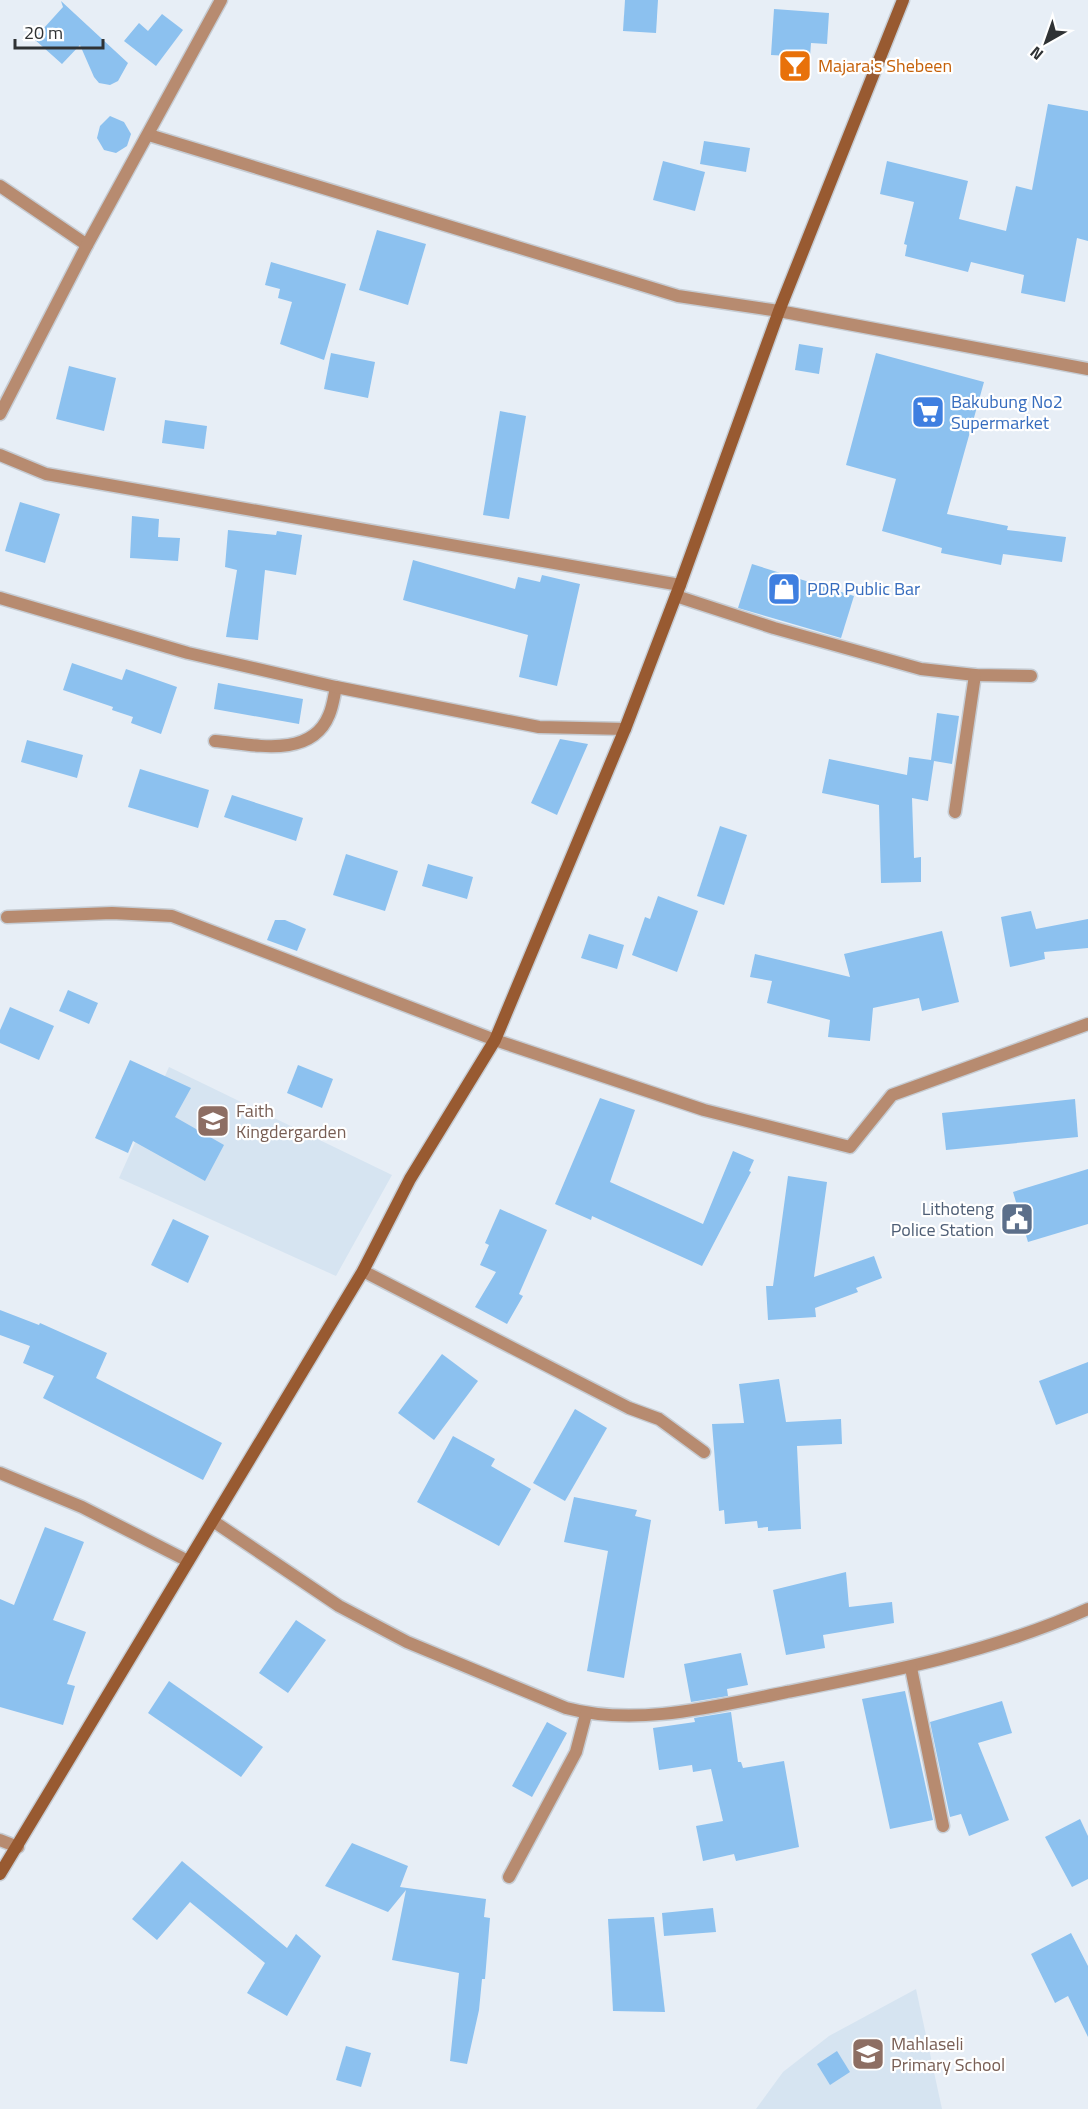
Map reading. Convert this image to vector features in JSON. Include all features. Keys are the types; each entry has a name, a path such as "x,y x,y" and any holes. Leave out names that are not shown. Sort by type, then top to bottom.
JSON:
{"main road":[{"path":"0,1874 363,1271 410,1179 495,1040 625,729 779,311 903,0"}],"street":[{"path":"0,414 87,245 221,0"},
{"path":"149,135 678,296 779,311 1088,369"},
{"path":"0,186 87,245"},
{"path":"0,455 46,474 678,590 774,628 921,669 975,675 1031,676"},
{"path":"0,598 188,653 336,687 539,727 625,729"},
{"path":"955,812 975,675"},
{"path":"215,741 284,747 311,737 329,717 336,687"},
{"path":"7,917 112,914 172,916 495,1040 704,1110 850,1147 892,1095 1088,1024"},
{"path":"363,1271 629,1408 659,1419 704,1452"},
{"path":"0,1473 82,1507 188,1561"},
{"path":"213,1521 339,1606 407,1642 566,1708 586,1714 627,1715 702,1709 911,1668 1044,1629 1088,1609"},
{"path":"911,1668 943,1826"},
{"path":"509,1877 576,1752 586,1714"},
{"path":"0,1840 18,1847"}],"shaded area":[{"name":"Faith Kingdergarden","path":"169,1067 392,1175 336,1276 119,1178"},
{"name":"Mahlaseli Primary School","path":"916,1989 942,2109 756,2109 783,2072 829,2036"}],"building":[{"path":"625,0 658,0 656,33 623,31"},
{"path":"61,1 128,63 118,81 110,85 99,83 80,45 62,64 34,39 63,7"},
{"path":"774,9 829,13 827,44 811,43 810,57 771,55"},
{"path":"162,14 183,30 156,66 124,41 139,23 148,31"},
{"path":"1048,104 1088,111 1088,241 1077,238 1065,302 1021,293 1024,275 971,262 968,272 905,256 907,245 904,244 914,202 880,194 887,161 968,181 959,219 1006,231 1016,186 1032,190"},
{"path":"110,116 124,122 131,134 127,146 116,153 104,150 97,138 100,126"},
{"path":"704,141 750,148 746,172 700,164"},
{"path":"663,161 705,172 695,211 653,200"},
{"path":"377,230 426,244 408,305 359,290"},
{"path":"271,262 346,284 324,360 280,344 292,302 278,298 280,289 265,285"},
{"path":"799,344 823,348 819,374 795,370"},
{"path":"331,353 375,362 368,398 324,389"},
{"path":"876,353 984,382 947,514 1008,526 1007,530 1066,537 1062,562 1003,554 1001,565 941,553 942,548 882,531 896,479 846,465"},
{"path":"69,366 116,378 104,431 56,419"},
{"path":"500,411 526,416 509,519 483,515"},
{"path":"165,420 207,426 204,449 162,443"},
{"path":"20,502 60,514 45,563 5,551"},
{"path":"132,516 159,519 158,537 180,538 178,561 130,558"},
{"path":"228,530 276,535 277,531 302,535 296,575 265,570 258,640 226,637 237,570 225,567"},
{"path":"413,560 515,589 518,577 540,582 542,575 580,584 557,686 519,677 528,635 403,600"},
{"path":"752,564 854,596 841,638 738,608"},
{"path":"72,663 122,680 126,669 177,687 161,734 131,723 133,717 112,710 113,707 63,690"},
{"path":"218,683 303,699 299,724 214,709"},
{"path":"937,713 959,716 952,764 934,761 928,801 912,798 914,858 921,857 921,882 881,883 879,805 822,793 829,759 907,775 909,757 931,760"},
{"path":"560,739 588,744 557,815 531,803"},
{"path":"27,740 83,755 77,778 21,762"},
{"path":"140,769 209,790 198,828 128,807"},
{"path":"232,795 303,818 296,841 224,817"},
{"path":"720,826 747,835 724,905 697,896"},
{"path":"346,854 398,871 385,911 333,895"},
{"path":"428,864 473,877 467,899 422,886"},
{"path":"658,896 698,911 677,972 632,955 645,917 650,919"},
{"path":"1031,911 1036,929 1088,919 1088,948 1044,952 1045,959 1010,967 1001,917"},
{"path":"275,920 285,920 306,929 297,951 267,940"},
{"path":"942,931 959,1002 922,1011 919,998 873,1008 870,1041 828,1037 830,1020 767,1003 772,981 750,977 755,954 850,977 844,954"},
{"path":"589,934 624,945 617,969 581,958"},
{"path":"68,990 98,1003 89,1024 59,1011"},
{"path":"10,1007 54,1026 39,1060 0,1043 0,1030"},
{"path":"130,1060 191,1088 175,1117 224,1145 205,1181 133,1141 128,1153 95,1138"},
{"path":"298,1065 333,1079 322,1108 287,1093"},
{"path":"600,1098 635,1110 610,1182 703,1224 733,1151 754,1160 749,1171 751,1172 702,1266 592,1216 591,1220 555,1204"},
{"path":"1075,1099 1078,1137 946,1150 942,1113"},
{"path":"1088,1169 1088,1224 1028,1242 1013,1192"},
{"path":"788,1176 827,1182 814,1277 874,1256 882,1278 856,1288 858,1292 815,1308 816,1317 768,1320 766,1286 773,1286"},
{"path":"500,1209 547,1230 519,1294 523,1296 507,1324 475,1307 496,1272 480,1265 489,1245 485,1243"},
{"path":"173,1219 209,1236 188,1283 151,1265"},
{"path":"0,1310 39,1325 40,1323 107,1353 96,1378 222,1443 203,1480 43,1398 54,1376 23,1363 30,1346 0,1335"},
{"path":"442,1354 478,1381 434,1440 398,1413"},
{"path":"1088,1362 1088,1413 1056,1425 1039,1381"},
{"path":"779,1379 786,1422 841,1419 842,1444 797,1446 801,1529 768,1531 768,1527 758,1528 757,1521 725,1524 724,1510 719,1511 712,1424 744,1423 739,1384"},
{"path":"575,1409 607,1428 565,1501 533,1483"},
{"path":"453,1436 495,1459 491,1466 531,1489 499,1546 417,1502"},
{"path":"574,1497 637,1510 635,1516 651,1520 624,1678 587,1671 608,1551 564,1542"},
{"path":"45,1527 84,1542 53,1620 86,1632 67,1684 75,1686 63,1725 0,1707 0,1599 14,1605"},
{"path":"846,1572 849,1607 892,1602 894,1623 823,1635 825,1648 786,1655 773,1590"},
{"path":"296,1620 326,1640 288,1693 259,1673"},
{"path":"741,1653 748,1685 727,1689 728,1696 691,1702 684,1664"},
{"path":"169,1681 263,1747 241,1777 148,1713"},
{"path":"905,1691 933,1820 890,1829 862,1699"},
{"path":"1002,1701 1012,1733 978,1743 1009,1820 969,1836 961,1814 950,1817 930,1722"},
{"path":"731,1712 738,1762 741,1762 743,1768 784,1761 799,1847 736,1861 734,1854 703,1861 696,1826 723,1821 711,1769 693,1772 692,1765 659,1770 653,1728 695,1722 694,1718"},
{"path":"547,1722 567,1733 532,1797 512,1786"},
{"path":"1080,1819 1088,1836 1088,1879 1072,1887 1045,1837"},
{"path":"352,1843 408,1866 400,1887 486,1899 484,1917 490,1918 485,1979 482,1979 479,2010 467,2064 450,2061 459,1973 392,1960 406,1890 388,1912 325,1886"},
{"path":"182,1861 287,1948 296,1934 321,1956 287,2016 247,1993 265,1963 190,1902 157,1940 132,1919"},
{"path":"713,1908 716,1932 664,1936 662,1913"},
{"path":"654,1917 665,2012 613,2011 608,1919"},
{"path":"1071,1933 1088,1966 1088,2037 1068,1996 1055,2003 1031,1954"},
{"path":"346,2046 371,2053 361,2087 336,2080"},
{"path":"837,2051 850,2072 830,2085 817,2064"}],"place":[{"name":"Majara's Shebeen","path":"795,66"},
{"name":"Bakubung No2 Supermarket","path":"928,412"},
{"name":"PDR Public Bar","path":"784,589"},
{"name":"Faith Kingdergarden","path":"213,1121"},
{"name":"Lithoteng Police Station","path":"1017,1219"},
{"name":"Mahlaseli Primary School","path":"868,2054"}]}
